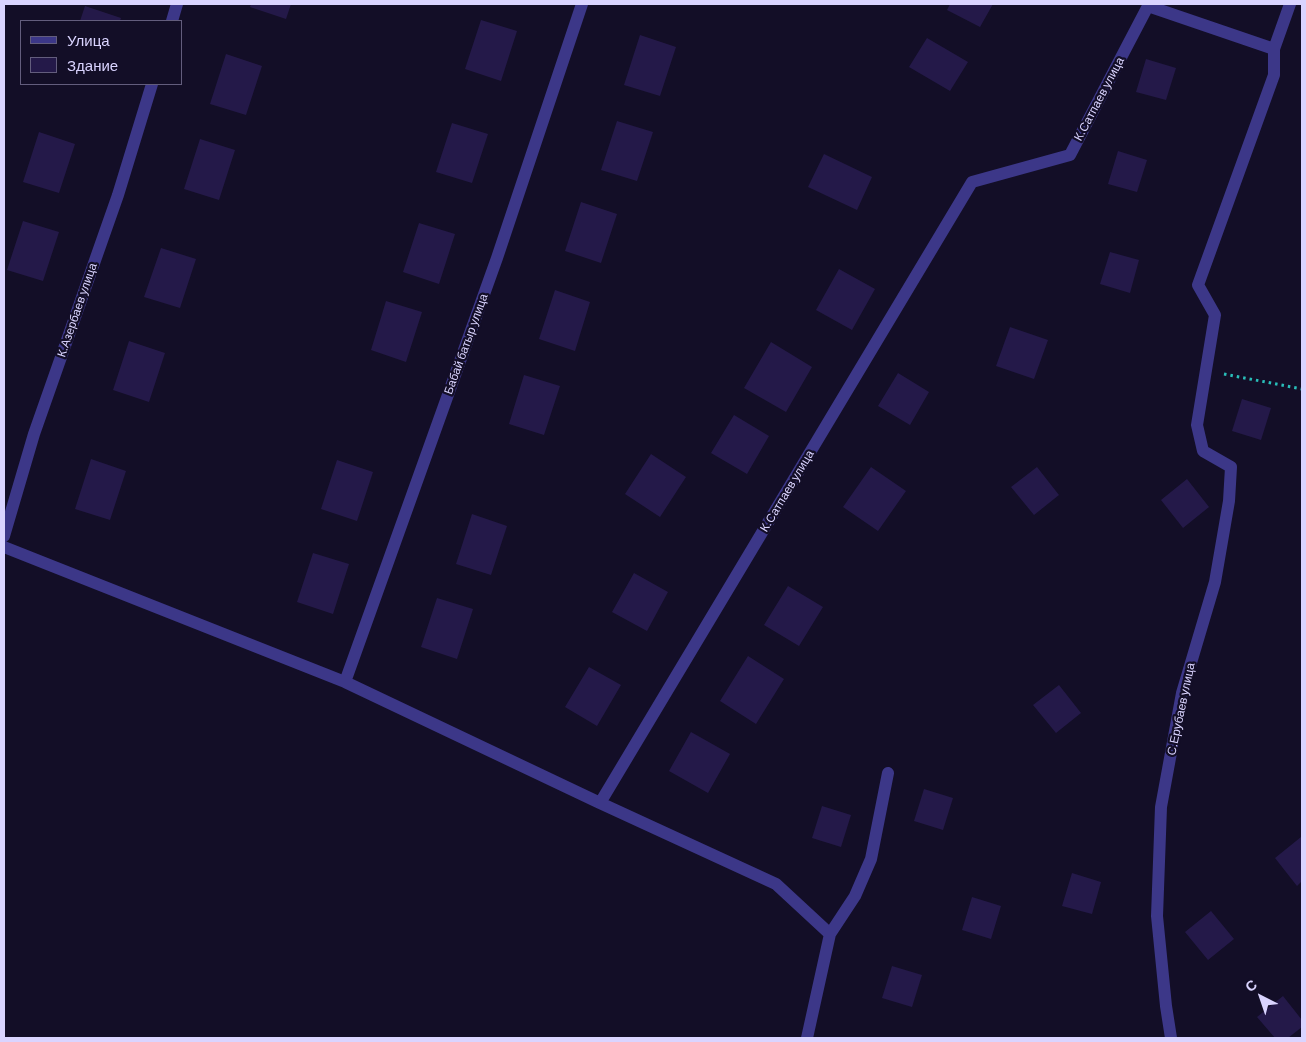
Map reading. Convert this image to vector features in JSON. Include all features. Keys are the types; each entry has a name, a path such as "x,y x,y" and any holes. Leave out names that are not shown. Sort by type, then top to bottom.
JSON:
{"street":[{"path":"172,20 177,4"},
{"name":"Бабай батыр улица","path":"345,682 497,258 582,4"},
{"path":"1206,370 1215,315 1198,285 1274,75 1274,49 1290,4"},
{"name":"К.Сатпаев улица","path":"600,803 972,182 1070,155 1145,5 1274,49"},
{"name":"К.Азербаев улица","path":"4,536 34,434 118,195 152,85"},
{"name":"С.Ерубаев улица","path":"1171,1038 1157,916 1161,807 1182,693 1215,582 1230,484 1230,467 1203,451 1197,426 1206,370"},
{"path":"4,547 345,682 776,884 830,934"},
{"path":"807,1038 830,934 855,896 871,859 888,773"}],"path":[{"path":"1206,370 1302,389"}],"building":[{"path":"251,4 291,4 286,19 250,7"},
{"path":"950,4 993,4 980,27 947,10"},
{"path":"85,6 121,18 120,20 80,20"},
{"path":"481,20 517,31 501,81 465,69"},
{"path":"640,35 676,47 660,96 624,85"},
{"path":"927,38 968,62 950,91 909,67"},
{"path":"226,54 262,66 246,115 210,104"},
{"path":"1146,59 1176,68 1166,100 1136,92"},
{"path":"617,121 653,132 637,181 601,170"},
{"path":"452,123 488,134 472,183 436,172"},
{"path":"39,132 75,144 59,193 23,182"},
{"path":"200,139 235,150 219,200 184,189"},
{"path":"1118,151 1147,160 1137,192 1108,184"},
{"path":"824,154 872,177 857,210 808,187"},
{"path":"581,202 617,214 601,263 565,251"},
{"path":"23,221 59,232 43,281 7,270"},
{"path":"419,223 455,234 439,284 403,272"},
{"path":"161,248 196,259 180,308 144,297"},
{"path":"1110,252 1139,260 1130,293 1100,284"},
{"path":"839,269 875,289 852,330 816,310"},
{"path":"555,290 590,302 575,351 539,339"},
{"path":"386,301 422,312 406,362 371,350"},
{"path":"1010,327 1048,340 1034,379 996,366"},
{"path":"129,341 165,353 149,402 113,390"},
{"path":"771,342 812,367 786,412 744,388"},
{"path":"898,373 929,392 910,425 878,406"},
{"path":"524,375 560,386 544,435 509,424"},
{"path":"1242,399 1271,408 1261,440 1232,431"},
{"path":"734,415 769,436 747,474 711,453"},
{"path":"651,454 686,477 660,517 625,494"},
{"path":"91,459 126,471 110,520 75,509"},
{"path":"337,460 373,472 357,521 321,509"},
{"path":"871,467 906,491 878,531 843,507"},
{"path":"1037,467 1059,495 1034,515 1011,487"},
{"path":"1187,479 1209,507 1183,528 1161,500"},
{"path":"472,514 507,526 491,575 456,564"},
{"path":"313,553 349,564 333,614 297,602"},
{"path":"634,573 668,592 647,631 612,612"},
{"path":"788,586 823,607 799,646 764,625"},
{"path":"437,598 473,609 457,659 421,647"},
{"path":"748,656 784,679 756,724 720,701"},
{"path":"589,667 621,685 597,726 565,707"},
{"path":"1059,685 1081,713 1056,733 1033,705"},
{"path":"691,732 730,754 708,793 669,771"},
{"path":"924,789 953,798 943,830 914,821"},
{"path":"822,806 851,815 841,847 812,838"},
{"path":"1301,837 1302,881 1297,886 1275,858"},
{"path":"1072,873 1101,882 1092,914 1062,906"},
{"path":"972,897 1001,906 991,939 962,930"},
{"path":"1211,911 1234,939 1208,960 1185,932"},
{"path":"892,966 922,975 912,1007 882,998"},
{"path":"1283,996 1302,1020 1302,1027 1288,1038 1275,1038 1257,1017"}]}
